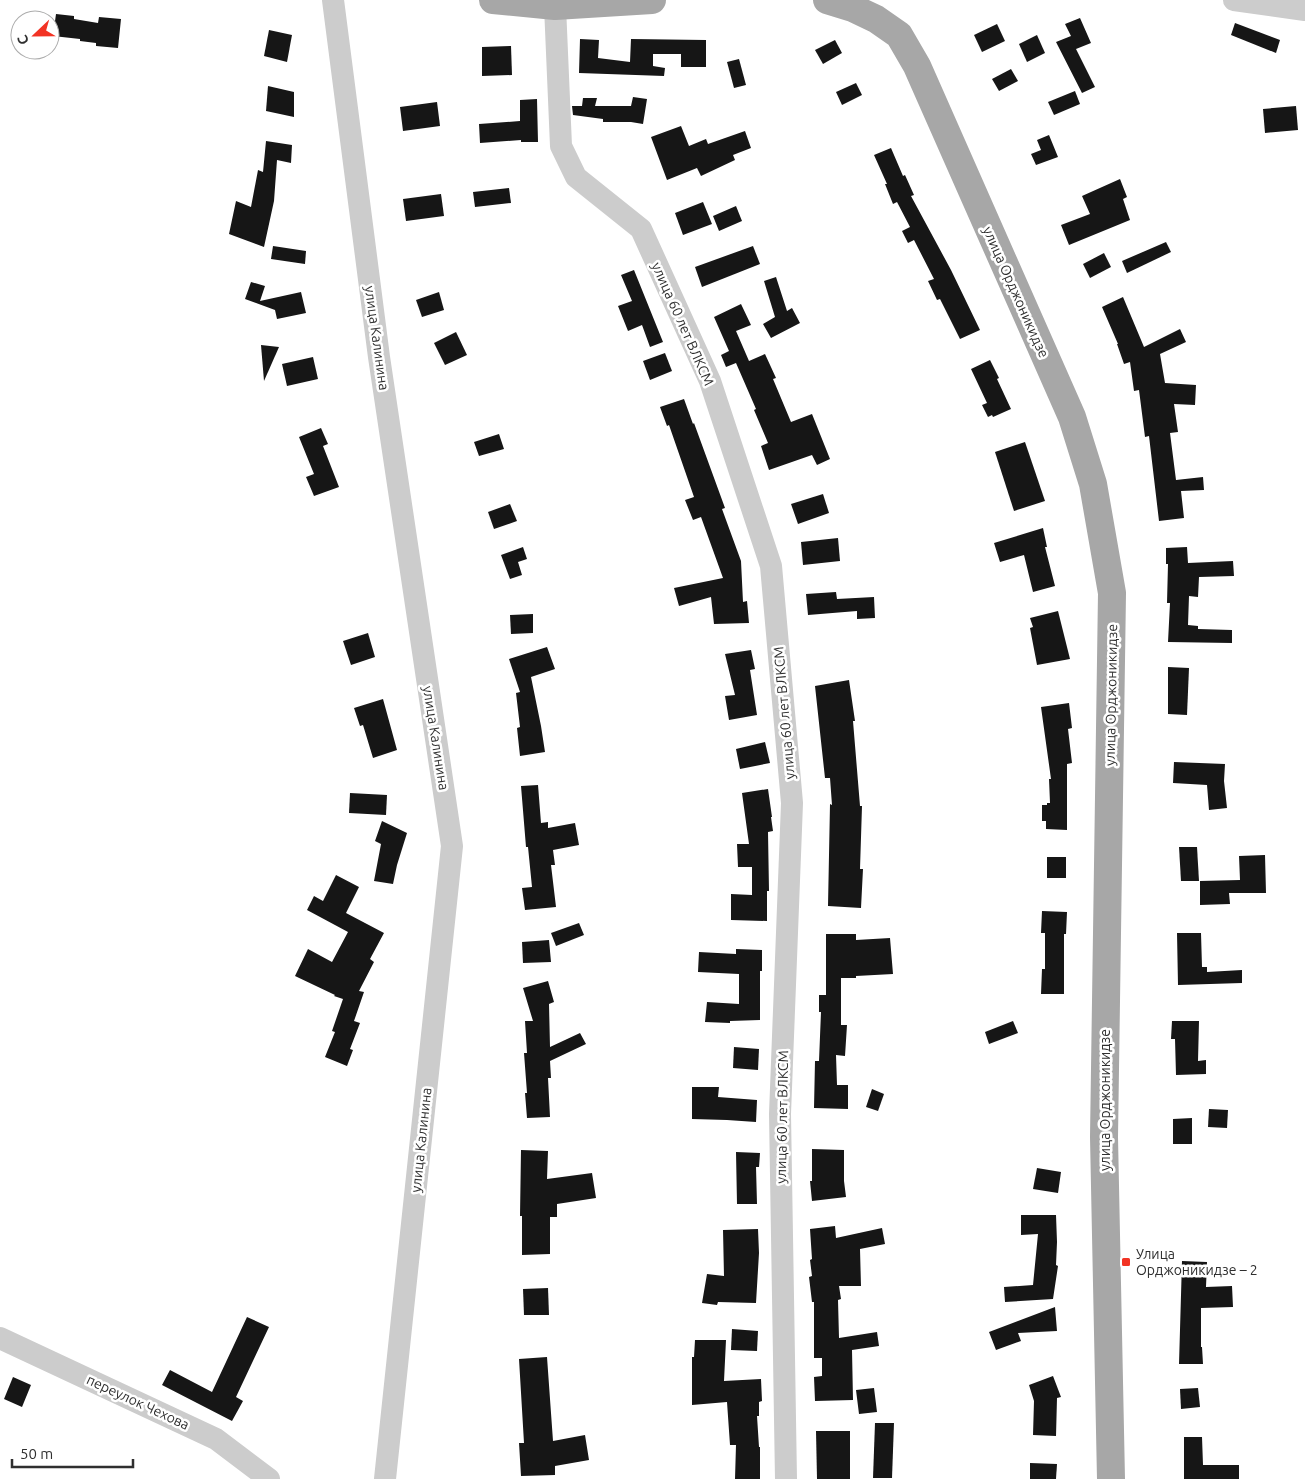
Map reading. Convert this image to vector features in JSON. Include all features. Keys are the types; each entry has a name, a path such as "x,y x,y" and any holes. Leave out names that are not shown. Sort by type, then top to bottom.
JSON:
{"main road":[{"path":"493,0 555,6 652,0"},
{"name":"улица Орджоникидзе","path":"827,0 853,8 876,19 899,35 917,66 1072,418 1093,484 1112,593 1104,1137 1111,1479"}],"street":[{"name":"улица Калинина","path":"333,0 379,357 452,846 385,1479"},
{"path":"1234,0 1275,3 1305,10"},
{"name":"улица 60 лет ВЛКСМ","path":"555,6 560,146 576,177 641,229 710,381 771,566 792,803 780,1114 786,1479"},
{"name":"переулок Чехова","path":"0,1338 216,1439 269,1479"}],"building":[{"path":"60,14 74,16 74,19 98,23 99,17 121,19 118,48 96,46 96,43 80,41 80,39 60,37"},
{"path":"1080,18 1091,43 1076,49 1095,87 1082,93 1056,42 1071,36 1065,24"},
{"path":"1235,23 1280,40 1276,53 1231,35"},
{"path":"997,24 1005,41 982,52 974,35"},
{"path":"269,30 292,35 287,62 264,56"},
{"path":"1037,35 1045,53 1027,62 1019,44"},
{"path":"580,39 599,40 598,58 630,62 631,39 706,40 706,67 681,67 681,54 653,54 653,66 665,68 664,76 579,73"},
{"path":"835,40 842,53 823,64 815,50"},
{"path":"511,46 512,75 482,76 482,47"},
{"path":"739,59 746,85 734,88 727,62"},
{"path":"1011,69 1018,81 999,91 992,79"},
{"path":"856,83 862,95 842,105 836,92"},
{"path":"268,86 294,92 294,117 266,111"},
{"path":"1075,91 1080,104 1054,115 1048,102"},
{"path":"633,97 647,99 643,124 603,122 603,119 573,115 572,106 582,106 583,98 597,98 595,106 631,106"},
{"path":"537,99 538,142 521,142 521,140 480,143 479,124 520,121 520,100"},
{"path":"437,102 440,126 403,131 400,107"},
{"path":"1296,106 1298,130 1265,133 1263,109"},
{"path":"681,126 689,146 706,139 708,144 745,131 751,148 733,155 735,160 701,176 697,168 667,180 651,137"},
{"path":"1049,135 1058,157 1036,165 1031,154 1041,150 1037,140"},
{"path":"266,141 292,145 291,163 277,160 274,201 264,247 229,234 236,201 251,207 258,170 263,172"},
{"path":"891,148 903,176 905,175 914,195 911,196 951,270 980,330 960,339 940,299 937,300 928,281 934,279 914,240 908,243 902,231 910,227 897,202 893,204 885,184 887,184 874,155"},
{"path":"1120,179 1127,197 1123,199 1130,220 1069,245 1061,225 1090,214 1082,196"},
{"path":"509,188 511,203 475,207 473,192"},
{"path":"441,194 444,216 406,221 403,199"},
{"path":"703,202 712,224 683,235 675,213"},
{"path":"736,206 742,221 719,231 713,216"},
{"path":"1166,242 1171,252 1127,273 1122,261"},
{"path":"273,246 306,251 305,264 271,259"},
{"path":"753,246 760,264 702,287 695,267"},
{"path":"1104,253 1111,267 1090,278 1083,264"},
{"path":"634,270 663,342 650,347 642,325 628,331 618,306 632,301 621,275"},
{"path":"776,277 787,311 792,308 800,323 771,338 763,324 775,317 764,281"},
{"path":"251,282 265,286 260,301 301,292 306,313 277,319 275,310 245,299"},
{"path":"439,292 444,310 422,317 416,300"},
{"path":"1123,297 1144,347 1180,329 1186,342 1160,354 1165,383 1196,385 1195,405 1174,404 1178,432 1170,433 1176,480 1203,477 1204,490 1181,491 1184,518 1159,521 1149,436 1145,437 1139,390 1134,391 1130,362 1124,364 1118,344 1102,307"},
{"path":"741,304 751,325 736,331 749,361 765,354 776,378 773,379 791,422 812,414 830,459 817,465 812,455 769,470 761,446 768,443 754,410 756,409 736,363 726,367 721,355 729,351 714,317"},
{"path":"456,332 467,355 445,365 434,343"},
{"path":"261,345 279,347 264,381"},
{"path":"665,353 672,371 650,380 643,361"},
{"path":"313,357 318,379 287,386 282,364"},
{"path":"990,360 1011,409 993,417 992,415 988,417 982,405 987,403 971,369"},
{"path":"684,399 725,508 722,509 741,561 743,602 747,601 749,623 714,624 711,597 679,606 674,588 723,578 701,517 693,520 685,500 694,497 669,425 667,426 660,407"},
{"path":"321,428 328,444 323,446 339,487 314,496 306,477 314,474 299,437"},
{"path":"499,434 504,449 479,456 474,442"},
{"path":"1025,442 1045,501 1014,511 995,452"},
{"path":"823,494 829,513 798,524 791,504"},
{"path":"510,504 517,521 494,529 488,512"},
{"path":"1043,528 1047,547 1045,547 1055,586 1033,592 1024,555 1000,562 994,543"},
{"path":"838,538 840,561 803,565 801,542"},
{"path":"523,547 527,559 518,562 522,575 510,579 501,555"},
{"path":"1187,547 1188,563 1233,561 1234,576 1199,577 1198,597 1189,596 1188,625 1198,626 1198,629 1232,630 1232,643 1168,642 1170,603 1167,603 1168,564 1166,564 1166,548"},
{"path":"836,592 837,599 874,597 875,618 857,619 857,611 808,615 806,594"},
{"path":"1058,611 1070,659 1037,665 1030,628 1033,627 1030,618"},
{"path":"533,614 533,633 511,634 510,615"},
{"path":"368,633 375,657 351,665 343,641"},
{"path":"547,647 555,669 531,677 545,752 520,756 517,728 520,727 516,693 520,692 509,659"},
{"path":"751,650 755,669 750,670 757,715 729,720 725,696 735,695 725,654"},
{"path":"1168,667 1189,668 1187,715 1168,714"},
{"path":"849,680 855,721 853,721 860,806 862,806 860,869 863,869 861,908 828,906 830,804 832,805 830,778 825,778 815,686"},
{"path":"383,699 397,750 373,758 363,725 360,726 354,708"},
{"path":"1069,703 1072,728 1068,729 1072,763 1067,764 1067,830 1046,829 1046,821 1042,821 1042,805 1050,803 1049,779 1051,779 1041,707"},
{"path":"765,742 770,763 740,769 736,749"},
{"path":"1174,762 1225,764 1224,781 1227,808 1209,810 1207,785 1173,783"},
{"path":"538,785 541,823 548,822 548,828 575,823 579,845 553,850 555,865 551,865 556,907 525,910 522,888 532,887 528,847 526,847 521,786"},
{"path":"768,789 773,831 768,832 769,891 767,891 767,921 731,920 731,894 752,895 752,867 738,867 737,844 749,844 742,793"},
{"path":"350,793 387,795 386,815 349,813"},
{"path":"382,821 407,833 393,884 374,881 381,844 375,841"},
{"path":"1179,847 1197,847 1199,881 1181,881"},
{"path":"1265,855 1266,893 1229,893 1230,904 1200,905 1200,881 1240,880 1239,856"},
{"path":"1047,857 1066,857 1066,878 1047,878"},
{"path":"336,875 359,887 346,913 384,933 370,959 374,962 359,991 364,992 354,1021 360,1023 350,1049 353,1050 347,1066 325,1057 335,1032 332,1031 343,999 295,976 308,949 332,962 348,932 307,910 314,896 323,901"},
{"path":"1042,911 1067,912 1066,934 1064,934 1064,994 1041,994 1042,969 1045,969 1045,933 1041,933"},
{"path":"579,923 584,935 556,946 551,933"},
{"path":"1177,933 1201,933 1202,967 1207,967 1207,972 1242,970 1242,983 1178,985"},
{"path":"826,934 856,934 856,940 890,938 893,974 841,978 841,1025 847,1025 845,1056 836,1055 837,1085 848,1085 848,1109 814,1108 815,1061 819,1061 821,1012 819,1012 819,995 826,995"},
{"path":"549,940 551,962 523,963 522,942"},
{"path":"736,949 762,950 760,1020 730,1021 730,1023 705,1022 707,1002 739,1004 739,974 698,972 699,952 736,954"},
{"path":"548,981 554,1002 549,1004 550,1047 580,1033 586,1044 550,1061 551,1078 548,1078 550,1117 527,1118 524,1053 527,1053 525,1021 533,1021 523,988"},
{"path":"1013,1021 1018,1033 989,1044 985,1032"},
{"path":"1172,1021 1199,1021 1198,1061 1206,1060 1206,1074 1176,1075 1175,1039 1171,1039"},
{"path":"734,1047 759,1049 758,1070 733,1068"},
{"path":"692,1087 719,1087 718,1097 757,1100 756,1122 692,1119"},
{"path":"872,1089 884,1094 878,1111 866,1107"},
{"path":"1209,1109 1228,1110 1227,1128 1208,1127"},
{"path":"1192,1118 1192,1144 1173,1144 1173,1119"},
{"path":"812,1149 844,1150 846,1197 812,1201 810,1181 812,1181"},
{"path":"521,1150 548,1151 547,1179 592,1173 596,1198 557,1204 557,1217 550,1217 550,1254 522,1255 522,1216 520,1216"},
{"path":"736,1152 760,1153 759,1167 756,1167 757,1204 737,1204"},
{"path":"1037,1168 1061,1172 1058,1193 1033,1189"},
{"path":"1021,1215 1056,1215 1056,1265 1058,1266 1053,1299 1005,1302 1004,1287 1033,1285 1038,1234 1021,1235"},
{"path":"835,1226 836,1238 882,1228 885,1244 860,1249 861,1286 839,1286 841,1299 838,1300 839,1338 877,1332 879,1346 852,1350 853,1400 815,1401 814,1377 822,1376 822,1358 814,1358 814,1302 812,1302 809,1277 812,1276 810,1229"},
{"path":"758,1229 759,1253 756,1303 718,1302 717,1305 702,1303 707,1274 724,1276 723,1230"},
{"path":"1182,1261 1207,1262 1206,1287 1232,1286 1233,1307 1201,1308 1203,1364 1179,1364"},
{"path":"548,1288 549,1315 524,1315 523,1289"},
{"path":"1055,1307 1057,1331 1018,1333 1021,1341 996,1350 989,1332"},
{"path":"247,1317 269,1327 236,1397 243,1401 232,1421 162,1385 170,1370 212,1392"},
{"path":"732,1329 758,1331 757,1351 731,1350"},
{"path":"695,1340 726,1340 724,1381 761,1379 762,1401 759,1402 759,1416 757,1416 760,1447 760,1479 735,1479 736,1445 730,1445 727,1402 692,1405 692,1357 694,1357"},
{"path":"547,1357 553,1441 585,1435 589,1460 555,1466 555,1475 521,1476 519,1443 524,1443 519,1359"},
{"path":"1053,1376 1061,1397 1057,1398 1056,1436 1033,1435 1034,1401 1029,1385"},
{"path":"13,1377 31,1385 22,1407 4,1399"},
{"path":"874,1388 877,1412 859,1414 856,1390"},
{"path":"1198,1388 1200,1407 1181,1409 1180,1389"},
{"path":"875,1423 894,1423 892,1478 873,1478"},
{"path":"816,1431 850,1431 850,1479 817,1479"},
{"path":"1184,1437 1202,1437 1203,1465 1239,1465 1239,1479 1184,1479"},
{"path":"1030,1463 1057,1464 1056,1479 1030,1479"}],"place":[{"name":"Улица Орджоникидзе – 2","path":"1126,1262"}]}
